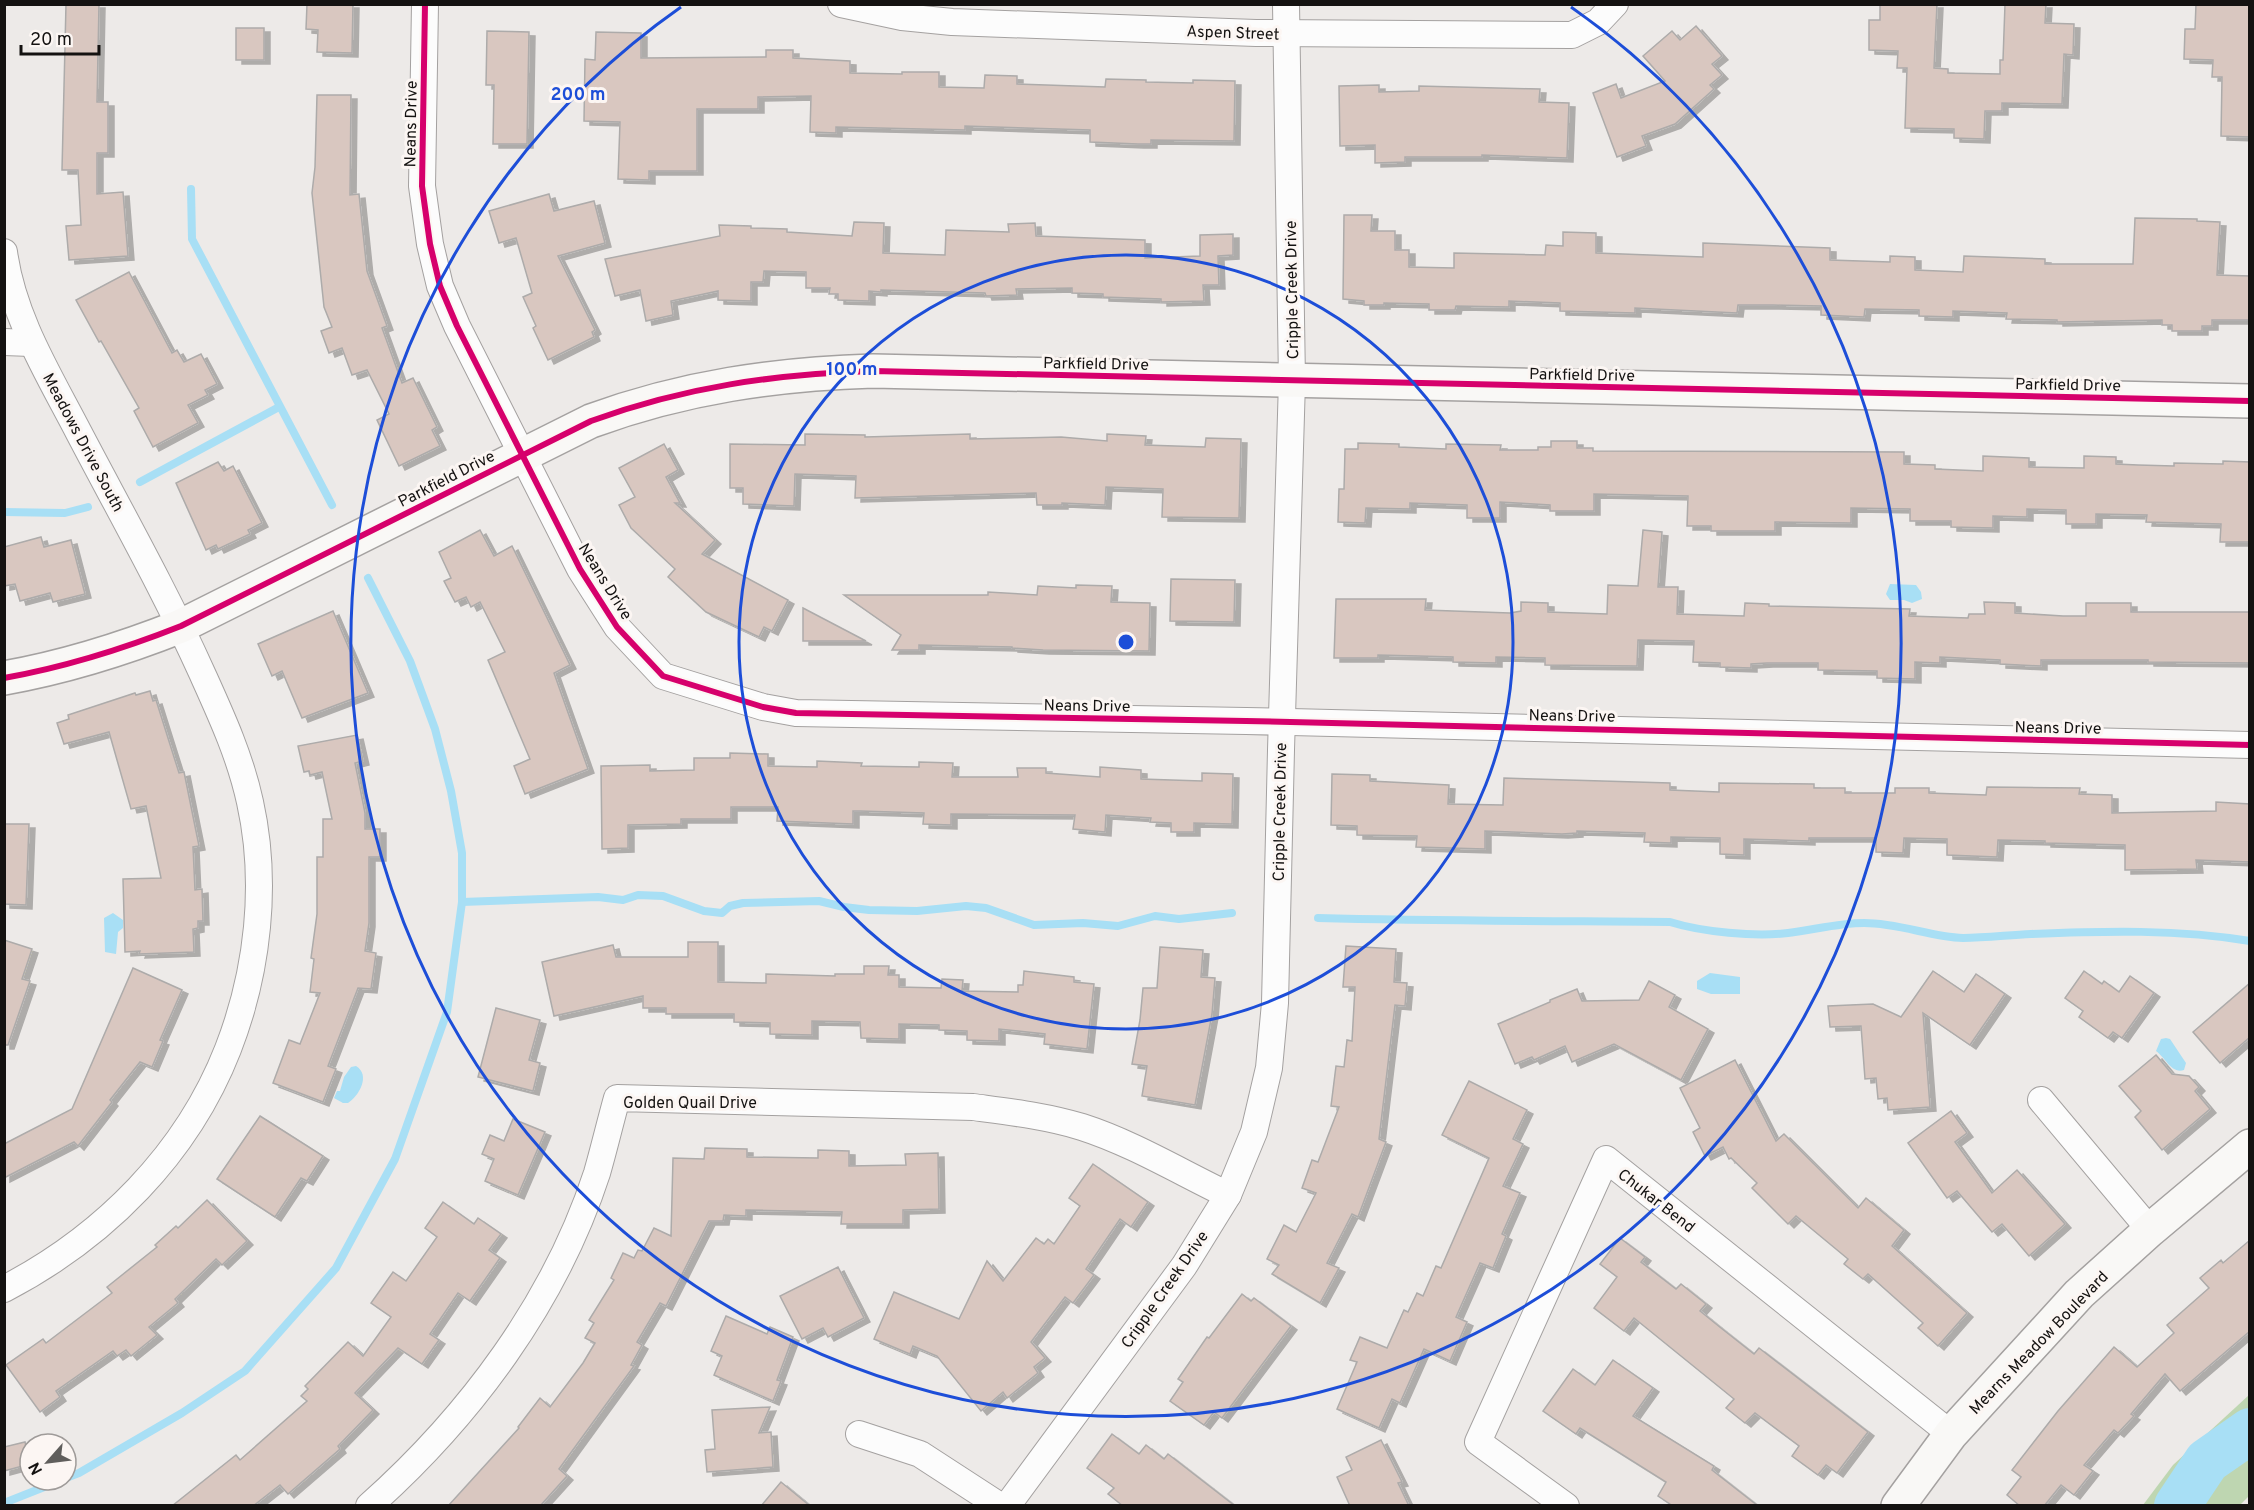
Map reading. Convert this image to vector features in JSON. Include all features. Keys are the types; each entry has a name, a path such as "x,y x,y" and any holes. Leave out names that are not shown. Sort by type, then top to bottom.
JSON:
{"street":[{"name":"Neans Drive","path":"425,4 422,186 430,244 440,286 457,326 580,569 617,627 663,676 763,707 796,713 2250,745"},
{"name":"Cripple Creek Drive","path":"1007,1506 1184,1266 1228,1195 1254,1132 1269,1068 1275,1003 1292,381 1286,4"},
{"name":"Aspen Street","path":"854,6 902,17 952,22 1288,33 1572,35 1598,22 1615,4"},
{"name":"Meadows Drive South","path":"4,252 8,275 31,343 181,626 229,732 251,804 258,853 257,926 245,1000 218,1073 194,1119 157,1169 86,1238 60,1257 4,1289"},
{"path":"4,342 31,343"},
{"name":"Parkfield Drive","path":"4,678 87,660 181,626 591,421 675,394 771,377 873,371 2250,402"},
{"name":"Golden Quail Drive","path":"369,1506 427,1449 470,1401 512,1345 546,1288 574,1232 596,1174 617,1098 973,1107 1032,1114 1092,1131 1129,1146 1228,1195"},
{"path":"2041,1100 2150,1230"},
{"name":"Mearns Meadow Boulevard","path":"1898,1506 1951,1434 2079,1294 2150,1230 2250,1146"},
{"name":"Chukar Bend","path":"1566,1506 1478,1442 1606,1159 1951,1434"},
{"path":"858,1434 920,1454 1000,1506"}],"green space":[{"path":"2249,1395 2249,1496 2240,1505 2143,1505 2173,1465"}],"water":[{"path":"1890,584 1916,585 1921,592 1922,599 1912,603 1904,600 1890,600 1886,594"},
{"path":"113,913 123,920 123,928 118,932 116,954 105,952 104,918"},
{"path":"1710,973 1740,977 1740,994 1711,994 1697,989 1697,981"},
{"path":"2161,1039 2170,1039 2186,1063 2184,1070 2179,1071 2172,1068 2156,1051"},
{"path":"356,1066 363,1075 362,1085 352,1100 343,1103 334,1098 337,1091 340,1091 344,1077 351,1067"}],"building":[{"path":"66,4 99,4 97,102 108,102 108,153 97,153 97,194 123,192 128,256 69,260 66,226 81,225 78,170 62,170"},
{"path":"307,4 353,4 352,53 317,52 318,30 306,29"},
{"path":"1880,4 1937,4 1934,68 1948,69 1948,73 2000,74 2000,60 2003,60 2005,4 2046,4 2045,23 2074,24 2073,55 2064,54 2062,104 2002,103 2002,111 1985,111 1984,139 1954,138 1954,129 1905,128 1907,68 1897,68 1898,51 1869,50 1869,20 1880,20"},
{"path":"2196,4 2250,4 2250,137 2221,136 2222,77 2212,77 2213,60 2184,59 2185,29 2195,29"},
{"path":"1696,26 1722,56 1712,64 1722,75 1710,85 1714,89 1675,124 1642,136 1646,146 1617,157 1593,93 1616,84 1621,98 1665,81 1643,56 1672,31 1680,40"},
{"path":"236,28 264,28 264,60 236,60"},
{"path":"487,31 529,32 527,144 493,144 494,85 486,85"},
{"path":"596,32 641,33 641,58 766,57 766,50 793,50 793,58 850,61 850,73 939,72 939,87 984,88 985,75 1017,76 1017,84 1105,87 1106,79 1193,83 1193,80 1235,81 1234,141 1151,140 1151,144 1090,142 1090,130 965,126 965,130 836,127 836,133 810,132 811,96 758,97 758,109 697,109 697,171 649,171 649,180 618,179 620,122 584,121 585,59 595,60"},
{"path":"1379,85 1379,92 1419,91 1419,86 1540,89 1539,102 1569,103 1567,158 1482,155 1482,157 1405,157 1405,162 1375,163 1375,145 1340,146 1339,86"},
{"path":"317,95 351,95 350,195 359,194 367,271 387,326 382,328 402,383 413,378 437,427 432,430 440,446 399,466 377,420 389,414 367,370 352,375 342,348 329,353 321,331 332,327 324,307 312,193"},
{"path":"549,194 554,211 594,201 605,243 558,256 595,330 592,332 594,337 548,360 533,328 536,326 523,297 532,293 516,238 499,243 489,211"},
{"path":"1344,215 1372,215 1371,231 1395,231 1395,250 1409,250 1409,267 1454,268 1454,253 1545,255 1546,245 1563,246 1563,232 1596,233 1596,253 1703,257 1703,243 1830,248 1830,260 1890,262 1890,256 1915,257 1915,270 1963,272 1964,256 2045,259 2045,264 2133,264 2135,218 2197,219 2197,221 2220,222 2217,275 2250,276 2250,320 2212,320 2212,326 2202,326 2202,331 2172,331 2172,325 2162,325 2162,320 2057,322 2057,320 2006,319 2007,313 1953,311 1953,317 1919,316 1919,310 1865,309 1864,317 1821,315 1821,306 1738,305 1737,313 1635,308 1635,313 1560,311 1560,303 1509,301 1509,307 1456,306 1455,310 1429,310 1429,304 1364,305 1364,301 1343,299"},
{"path":"854,222 884,223 883,253 945,255 946,230 1009,232 1008,224 1035,223 1036,236 1145,240 1145,258 1200,256 1200,235 1233,234 1233,255 1218,256 1219,285 1203,285 1204,301 1161,302 1161,299 1103,297 1103,294 1072,293 1072,288 1016,289 1017,295 986,296 985,293 881,290 881,292 869,291 869,301 838,300 838,294 829,294 830,288 806,288 806,272 764,271 763,282 751,282 751,301 718,300 718,291 671,301 673,315 646,321 640,290 615,296 605,259 720,236 719,225 852,236"},
{"path":"129,272 172,353 177,350 184,362 201,354 217,384 205,390 208,395 188,405 198,423 153,447 134,411 139,408 76,300"},
{"path":"805,434 865,435 865,437 970,434 970,439 1061,437 1107,441 1107,434 1146,436 1145,445 1205,447 1206,438 1241,439 1239,518 1162,517 1163,489 1106,487 1105,505 1062,503 1062,505 1037,505 1036,493 855,498 856,476 795,474 794,506 743,504 743,488 730,488 730,444 805,445"},
{"path":"1551,441 1577,441 1577,448 1593,448 1593,451 1904,452 1904,464 1935,465 1935,469 1983,471 1983,456 2029,458 2029,467 2084,468 2084,456 2116,457 2116,464 2138,465 2174,466 2174,463 2250,462 2250,542 2220,542 2221,524 2146,522 2147,515 2096,514 2096,524 2066,524 2066,510 2027,509 2027,517 1993,516 1993,528 1951,527 1951,521 1910,521 1910,509 1851,508 1851,523 1775,522 1775,531 1711,531 1711,526 1687,526 1688,496 1594,494 1594,511 1550,511 1550,505 1500,502 1500,518 1467,518 1467,505 1410,503 1410,509 1366,508 1365,523 1338,522 1339,489 1344,489 1345,449 1358,449 1358,443 1446,449 1446,444 1501,445 1500,450 1538,450 1538,447 1551,447"},
{"path":"664,444 678,470 666,477 680,503 675,503 715,540 702,554 788,600 772,631 764,627 759,637 706,612 668,577 675,569 631,528 619,505 635,497 619,468"},
{"path":"218,462 224,471 233,466 262,523 248,530 250,534 218,549 216,545 206,550 176,483"},
{"path":"480,530 494,556 512,546 570,665 554,673 588,769 525,794 514,766 530,759 488,660 505,652 480,602 471,607 466,597 455,602 444,581 451,578 439,552"},
{"path":"1643,530 1662,532 1658,587 1678,587 1677,614 1744,616 1745,603 1769,604 1769,606 1910,609 1909,616 1968,618 1969,614 1985,614 1984,602 2015,603 2015,613 2063,616 2086,616 2086,603 2131,603 2131,612 2250,612 2250,663 2041,660 2041,666 2000,664 2000,660 1940,657 1940,663 1915,662 1915,679 1877,678 1877,671 1818,670 1818,663 1751,664 1751,668 1720,667 1720,663 1693,662 1694,641 1638,640 1637,666 1545,665 1545,658 1496,657 1496,663 1453,662 1453,657 1378,655 1378,658 1334,658 1336,599 1426,599 1425,610 1510,613 1521,611 1521,602 1548,603 1548,612 1607,614 1608,585 1638,586"},
{"path":"41,537 44,547 71,540 85,594 53,602 50,593 20,601 15,584 4,586 4,547"},
{"path":"1171,579 1235,580 1234,622 1170,621"},
{"path":"1076,585 1112,586 1111,602 1150,603 1149,651 919,645 919,650 892,650 901,635 844,595 988,595 988,592 1037,595 1038,586 1076,588"},
{"path":"803,608 866,641 803,641"},
{"path":"333,611 368,693 302,718 282,671 272,676 258,644"},
{"path":"150,691 153,701 156,700 179,773 184,772 199,846 193,847 195,890 202,889 203,921 198,921 198,928 193,929 194,952 139,954 140,951 125,952 123,879 161,878 146,806 131,809 109,732 64,744 57,723 69,719 68,715 135,693 136,695"},
{"path":"357,735 363,761 355,763 365,813 365,829 380,829 380,857 369,857 369,923 365,951 376,953 371,989 358,988 328,1066 336,1069 323,1102 273,1083 289,1040 300,1044 320,993 310,992 314,959 311,958 317,914 317,857 323,857 323,819 332,819 322,772 310,775 309,771 304,772 298,746"},
{"path":"730,753 768,754 768,766 817,767 817,761 862,763 861,766 919,767 919,762 953,763 952,777 1018,777 1017,768 1046,768 1046,773 1100,777 1100,767 1141,770 1141,779 1202,781 1202,773 1233,774 1232,824 1194,823 1194,832 1171,832 1171,823 1150,822 1151,818 1106,815 1105,832 1073,829 1075,815 951,814 951,825 923,824 924,813 853,811 853,824 777,821 778,807 731,807 731,819 681,819 681,824 628,825 628,848 602,849 601,766 650,765 650,771 694,770 694,758 730,758"},
{"path":"1332,774 1370,775 1370,781 1449,785 1448,804 1503,805 1504,778 1670,783 1670,790 1719,792 1719,783 1814,784 1814,788 1845,788 1845,793 1895,793 1895,788 1929,788 1929,793 1986,795 1987,787 2080,788 2079,794 2112,795 2112,813 2216,811 2216,802 2250,804 2250,862 2196,860 2197,869 2125,870 2125,845 1998,840 1997,857 1947,855 1947,839 1904,838 1903,853 1876,852 1876,838 1809,838 1809,841 1744,839 1744,855 1720,854 1720,838 1671,837 1671,843 1644,842 1645,833 1577,831 1577,833 1562,834 1485,831 1485,849 1416,847 1417,836 1357,835 1357,826 1331,825"},
{"path":"4,824 29,824 26,905 4,904"},
{"path":"4,940 32,949 22,979 30,981 8,1045 4,1045"},
{"path":"688,942 718,942 718,982 766,983 766,974 835,976 835,974 864,974 864,966 889,966 888,975 899,975 899,987 941,988 942,979 963,980 962,991 1018,992 1018,985 1023,985 1024,971 1074,977 1074,982 1094,984 1087,1049 1044,1044 1045,1034 999,1029 999,1041 967,1040 967,1031 939,1030 939,1025 899,1024 899,1039 861,1038 860,1022 812,1021 812,1035 770,1034 770,1023 734,1022 734,1014 666,1014 666,1008 643,1008 643,996 554,1016 542,962 613,945 616,957 688,957"},
{"path":"1346,946 1396,949 1394,982 1407,983 1405,1006 1395,1005 1379,1139 1386,1142 1358,1217 1352,1214 1327,1263 1339,1268 1320,1303 1272,1274 1279,1265 1267,1259 1284,1225 1296,1232 1316,1193 1302,1188 1312,1160 1318,1162 1339,1107 1331,1106 1336,1066 1344,1067 1347,1040 1352,1041 1355,987 1343,987"},
{"path":"1160,947 1203,950 1201,977 1215,978 1212,1014 1195,1105 1142,1096 1147,1066 1132,1064 1143,988 1157,988"},
{"path":"133,968 182,990 160,1040 163,1041 152,1067 140,1062 78,1146 74,1142 4,1178 4,1144 72,1109"},
{"path":"1933,971 1964,992 1976,974 2005,994 1970,1045 1923,1013 1930,1107 1888,1110 1887,1098 1878,1099 1876,1078 1865,1079 1861,1026 1830,1027 1828,1006 1873,1004 1901,1017"},
{"path":"2084,971 2102,984 2104,981 2119,992 2130,976 2154,993 2122,1038 2113,1032 2108,1038 2079,1017 2083,1011 2065,998"},
{"path":"1649,981 1675,995 1669,1007 1708,1029 1681,1080 1614,1044 1572,1062 1565,1046 1534,1060 1532,1057 1515,1064 1498,1024 1577,989 1582,1001 1639,1000"},
{"path":"2250,983 2250,1037 2220,1063 2193,1032"},
{"path":"496,1008 540,1020 529,1060 540,1063 533,1091 478,1077"},
{"path":"2156,1055 2172,1074 2189,1076 2199,1087 2195,1091 2210,1109 2162,1150 2135,1117 2141,1111 2119,1086"},
{"path":"1735,1060 1776,1141 1784,1134 1858,1208 1866,1198 1904,1230 1892,1246 1967,1313 1938,1346 1918,1328 1923,1323 1868,1274 1863,1279 1844,1264 1848,1259 1796,1216 1788,1224 1752,1188 1757,1183 1731,1158 1729,1159 1723,1147 1705,1156 1693,1132 1700,1128 1680,1088"},
{"path":"1469,1081 1527,1110 1513,1139 1523,1144 1503,1186 1520,1193 1502,1234 1506,1236 1493,1268 1480,1263 1456,1317 1467,1322 1450,1361 1424,1349 1400,1403 1392,1399 1379,1428 1337,1409 1357,1362 1350,1360 1360,1337 1387,1348 1404,1310 1408,1312 1417,1293 1423,1296 1436,1266 1441,1268 1489,1158 1442,1135"},
{"path":"1951,1111 1967,1133 1955,1142 1992,1193 2017,1170 2065,1224 2029,1256 2002,1224 1992,1232 1957,1191 1947,1198 1908,1143"},
{"path":"260,1116 323,1156 307,1181 301,1178 275,1217 217,1179"},
{"path":"513,1119 545,1132 518,1195 485,1181 494,1159 482,1154 490,1135 504,1141"},
{"path":"705,1148 747,1149 747,1157 818,1158 818,1150 849,1151 849,1166 906,1165 905,1154 938,1153 939,1209 903,1210 903,1224 841,1224 842,1212 746,1210 746,1216 724,1215 723,1221 709,1221 666,1306 660,1303 637,1342 642,1345 631,1365 634,1366 559,1469 567,1476 540,1506 448,1506 519,1428 540,1398 550,1407 583,1363 595,1343 585,1338 594,1323 589,1320 614,1280 611,1278 623,1253 634,1258 638,1250 642,1251 654,1228 671,1236 673,1158 704,1159"},
{"path":"1093,1164 1148,1202 1131,1227 1120,1219 1086,1269 1094,1275 1073,1303 1065,1297 1031,1342 1045,1358 1034,1367 1038,1373 1007,1398 1003,1392 981,1411 937,1356 913,1346 910,1354 874,1339 894,1292 959,1319 987,1261 1003,1281 1036,1238 1044,1244 1048,1239 1054,1244 1080,1206 1069,1198"},
{"path":"207,1200 247,1241 222,1265 216,1259 175,1299 178,1303 149,1327 157,1335 131,1356 126,1350 117,1356 113,1351 56,1391 60,1397 40,1412 6,1365 43,1339 46,1343 112,1293 107,1287 157,1247 155,1245 176,1226 178,1228"},
{"path":"443,1202 474,1224 478,1218 501,1234 489,1250 500,1258 470,1301 458,1293 430,1334 439,1340 422,1364 398,1348 355,1393 373,1410 338,1446 340,1449 288,1494 280,1485 253,1506 172,1506 236,1455 240,1460 307,1401 301,1396 308,1389 305,1386 348,1342 363,1356 391,1317 371,1303 393,1272 406,1281 437,1237 425,1228"},
{"path":"1620,1238 1645,1257 1641,1262 1676,1289 1681,1284 1706,1304 1700,1311 1754,1354 1759,1348 1868,1432 1837,1473 1826,1465 1818,1475 1792,1456 1799,1446 1755,1413 1745,1423 1726,1408 1734,1399 1634,1318 1624,1331 1594,1308 1617,1277 1600,1264"},
{"path":"2250,1240 2250,1331 2180,1391 2165,1374 2131,1414 2134,1416 2118,1433 2114,1430 2084,1465 2093,1471 2074,1495 2061,1485 2044,1506 2020,1506 2007,1495 2021,1477 2012,1470 2058,1411 2114,1347 2137,1367 2174,1333 2167,1325 2209,1288 2200,1278 2221,1260 2223,1263"},
{"path":"838,1267 864,1318 828,1337 823,1328 802,1339 780,1296"},
{"path":"1242,1294 1251,1301 1254,1298 1291,1326 1222,1418 1214,1412 1204,1425 1170,1401 1183,1382 1178,1379 1207,1337 1209,1338"},
{"path":"726,1316 767,1334 770,1327 793,1337 777,1380 781,1381 773,1401 714,1375 722,1356 711,1351"},
{"path":"1613,1360 1653,1388 1633,1416 1714,1466 1712,1470 1758,1506 1673,1506 1658,1496 1666,1482 1580,1428 1576,1434 1543,1411 1573,1369 1595,1385"},
{"path":"770,1407 759,1433 771,1432 773,1467 707,1472 705,1450 715,1449 712,1410"},
{"path":"1112,1434 1139,1454 1146,1445 1164,1459 1168,1454 1235,1506 1123,1506 1108,1494 1114,1488 1087,1468"},
{"path":"1381,1440 1402,1482 1398,1483 1409,1506 1350,1506 1337,1477 1352,1470 1346,1457"},
{"path":"18,1444 18,1467 4,1471 4,1447"},
{"path":"781,1482 810,1506 761,1506"}],"waterway":[{"path":"191,189 192,239 332,505"},
{"path":"140,482 279,407"},
{"path":"4,512 65,513 88,507"},
{"path":"78,1473 182,1413 245,1371 336,1268 395,1159 447,1012 462,902 462,853 451,791 435,729 410,661 368,578"},
{"path":"462,902 598,897 623,900 638,895 663,896 704,911 722,913 730,906 743,903 819,901 869,910 917,911 966,906 986,908 1034,925 1083,923 1118,926 1155,916 1179,919 1232,913"},
{"path":"1318,918 1670,922 1713,931 1745,934 1788,933 1835,925 1864,923 1890,925 1963,938 2141,932 2196,934 2250,941"},
{"path":"2177,1506 2207,1461 2250,1431"},
{"path":"4,1503 32,1492"}],"cycle path":[{"path":"425,4 422,186 430,244 440,286 457,326 580,569 617,627 663,676 763,707 796,713 1246,721 2250,745"},
{"path":"4,678 94,656 181,626 591,421 661,399 765,379 873,371 2250,401"}]}
